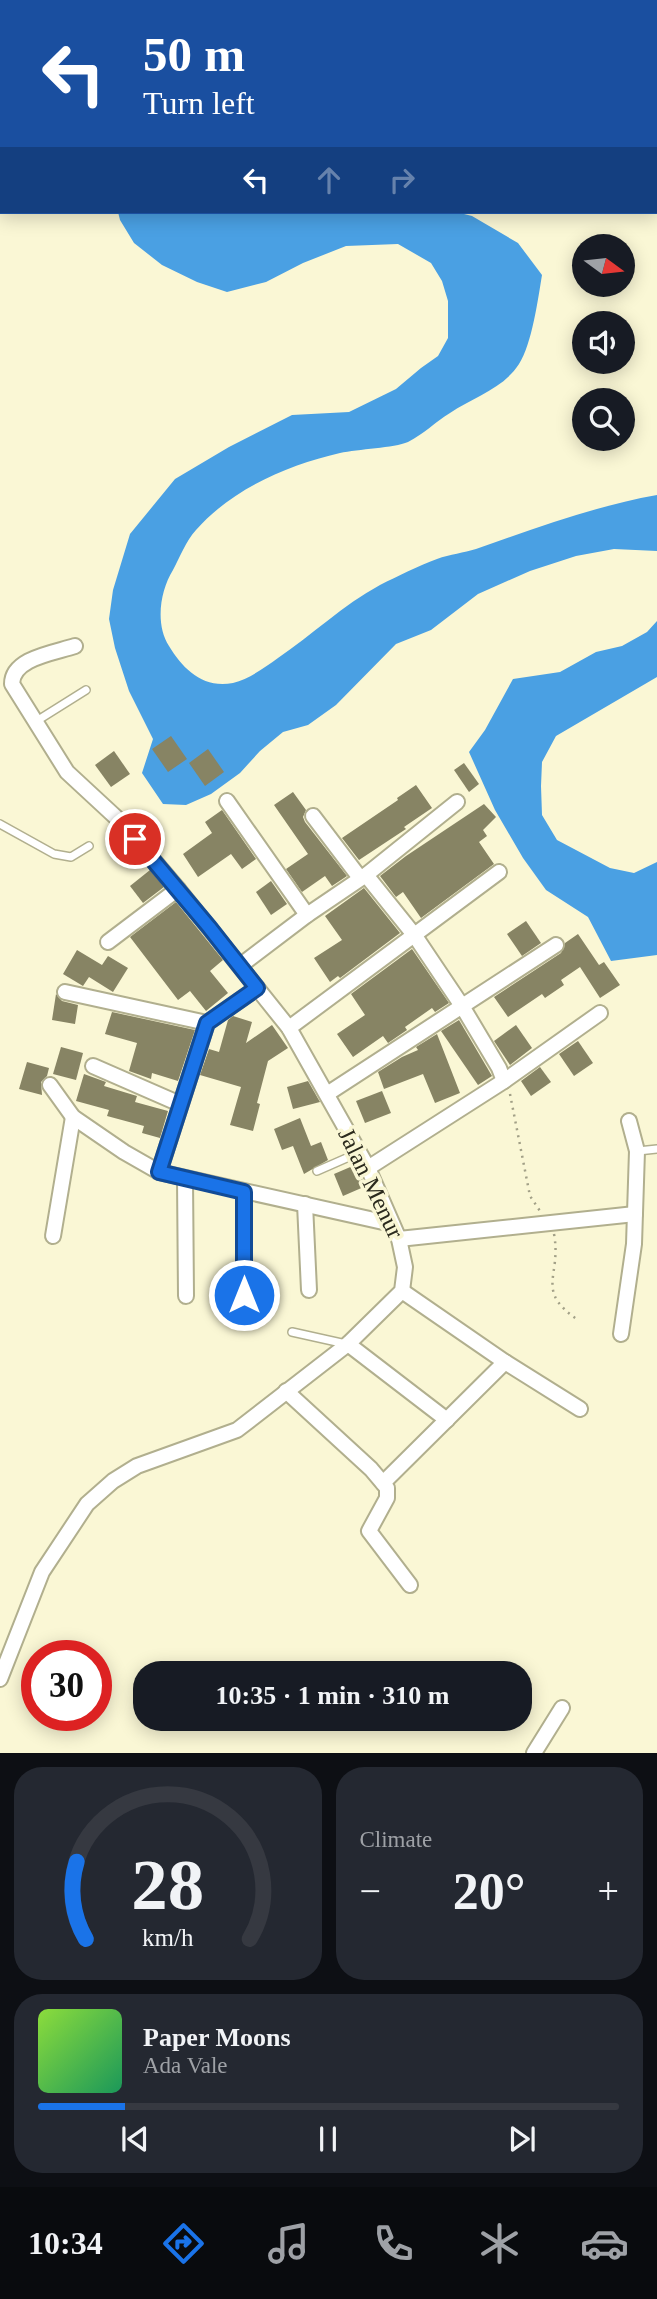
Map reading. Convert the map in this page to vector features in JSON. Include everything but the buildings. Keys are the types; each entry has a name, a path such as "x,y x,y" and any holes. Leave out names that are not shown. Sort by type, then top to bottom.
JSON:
{"street":[{"name":"Jalan Menur","path":"75,646 24,663 15,671 12,684 67,772 121,822 241,965 289,1028 368,1168 399,1239 405,1267 402,1291"},
{"path":"227,801 307,915"},
{"path":"241,965 363,876 457,802"},
{"path":"313,817 415,936 462,1006 504,1081"},
{"path":"289,1028 499,872"},
{"path":"108,942 178,889"},
{"path":"327,1094 556,945"},
{"path":"159,1172 207,1023 257,988"},
{"path":"65,992 207,1023"},
{"path":"368,1168 504,1081 600,1013"},
{"path":"93,1066 180,1104"},
{"path":"50,1085 73,1117 124,1153 159,1172 392,1224"},
{"path":"53,1236 73,1117"},
{"path":"621,1335 634,1244 637,1152 629,1121"},
{"path":"185,1179 186,1296"},
{"path":"244,1192 244,1295"},
{"path":"305,1205 310,1290"},
{"path":"399,1239 635,1214"},
{"path":"0,1679 43,1572 87,1504 113,1481 136,1466 232,1434 348,1344 402,1291 505,1362 580,1409"},
{"path":"348,1344 447,1420"},
{"path":"383,1483 505,1362"},
{"path":"286,1391 387,1488 388,1494 369,1528 369,1533 410,1585"},
{"path":"534,1753 562,1708"}],"lane":[{"path":"34,722 86,690"},
{"path":"0,824 60,856 71,858 89,846"},
{"path":"637,1152 657,1149"},
{"path":"317,1171 358,1153"},
{"path":"292,1332 348,1344"}],"path":[{"path":"504,1081 511,1097 530,1196 534,1205 553,1224 557,1257 552,1282 553,1296 566,1312 578,1320"}],"water":[{"path":"118,214 464,214 518,243 542,275 528,345 519,364 505,380 408,442 320,458 262,481 226,502 196,530 186,544 165,588 161,618 169,646 187,669 203,680 222,684 245,679 273,662 366,593 408,571 442,557 476,549 611,505 657,495 657,551 614,549 576,556 530,571 478,594 431,630 396,644 336,705 308,725 283,732 260,751 240,773 211,794 186,805 163,804 142,773 153,739 129,691 109,619 113,590 130,534 175,479 229,447 292,415 349,412 396,389 438,356 448,338 448,301 442,281 431,263 398,244 346,246 303,263 266,282 227,292 197,282 162,265 134,243"},
{"path":"657,621 657,677 556,736 542,762 542,815 557,840 610,868 634,873 657,862 657,955 611,961 588,917 546,890 523,858 495,810 469,752 485,730 513,679 560,672 596,652 622,646 647,632"}],"route":[{"path":"135,839 241,965 257,988 207,1023 159,1172 244,1192 244,1295"}]}
